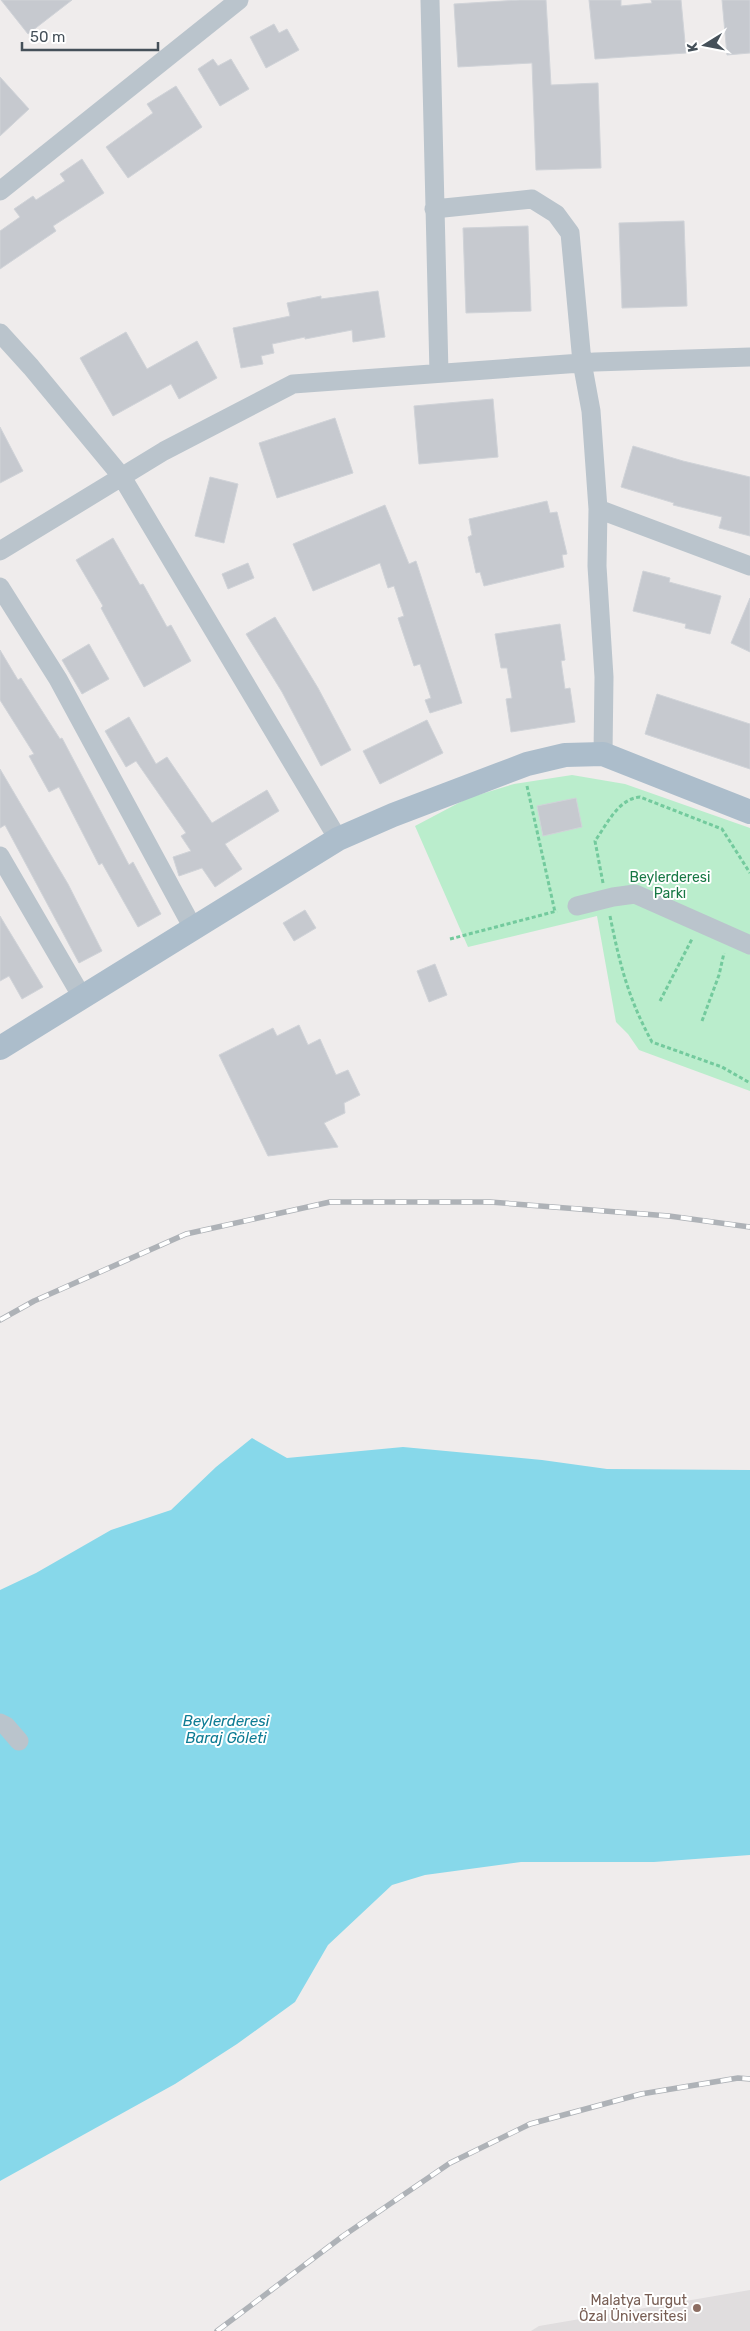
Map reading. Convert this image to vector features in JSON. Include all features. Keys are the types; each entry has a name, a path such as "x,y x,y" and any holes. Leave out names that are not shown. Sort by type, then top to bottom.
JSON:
{"main road":[{"path":"0,1048 338,839 393,814 522,766 564,755 603,754 750,812"}],"street":[{"path":"0,191 240,0"},
{"path":"430,0 439,373"},
{"path":"434,209 532,199 556,214 570,233 582,362 591,411 598,509 597,566 604,677 603,754"},
{"path":"0,334 31,367 122,477 338,839"},
{"path":"0,551 164,451 293,384 582,362 750,357"},
{"path":"598,509 750,566"},
{"path":"0,587 58,679 193,928"},
{"path":"0,856 82,997"},
{"path":"577,906 613,897 636,894 750,945"},
{"path":"0,1723 6,1726 19,1741"}],"path":[{"path":"522,766 556,912"},
{"path":"450,939 577,906"},
{"path":"660,1001 700,924"},
{"path":"702,1021 719,975 728,936"}],"shaded area":[{"name":"Malatya Turgut Özal Üniversitesi","path":"750,2290 750,2331 531,2331 539,2326"}],"green space":[{"name":"Beylerderesi Parkı","path":"572,775 625,784 750,828 750,1091 639,1050 628,1034 616,1022 597,916 468,947 415,826 468,798 514,784"}],"water":[{"name":"Beylerderesi Baraj Göleti","path":"252,1438 287,1458 403,1447 542,1460 607,1469 750,1470 750,1855 654,1862 521,1862 425,1875 392,1885 328,1945 295,2002 237,2044 175,2084 0,2181 0,1590 36,1573 111,1530 171,1510 216,1467"}],"building":[{"path":"1,0 72,0 28,34"},
{"path":"546,0 551,85 598,83 601,168 536,170 532,63 458,67 454,4"},
{"path":"589,0 621,0 621,6 652,3 651,0 681,0 686,53 595,59"},
{"path":"722,0 750,0 750,53 727,55"},
{"path":"274,24 279,33 287,29 299,50 266,68 250,37"},
{"path":"213,59 218,66 231,59 249,89 220,106 198,69"},
{"path":"0,77 29,109 0,136"},
{"path":"176,86 202,127 128,178 106,147 153,113 147,104"},
{"path":"82,159 104,193 53,226 56,231 0,269 0,231 20,217 14,209 33,196 36,200 65,181 60,174"},
{"path":"684,221 687,306 622,308 619,223"},
{"path":"528,226 531,311 466,313 463,228"},
{"path":"378,291 385,337 353,342 352,330 272,344 274,353 261,356 263,364 241,368 233,328 290,316 287,303 321,296 321,299"},
{"path":"126,332 147,369 197,341 217,378 179,399 171,384 113,416 80,358"},
{"path":"493,399 498,457 419,464 414,406"},
{"path":"335,418 353,473 277,498 259,443"},
{"path":"0,427 23,471 0,483"},
{"path":"633,446 683,461 750,477 750,536 719,528 722,517 673,505 674,503 621,487"},
{"path":"210,477 238,484 224,543 195,536"},
{"path":"547,501 550,513 557,512 567,554 562,555 564,567 484,586 480,572 476,573 468,537 472,535 469,519"},
{"path":"385,505 409,564 416,561 462,703 430,713 425,700 431,698 420,664 414,666 398,618 404,616 394,586 388,588 380,563 313,591 293,544"},
{"path":"113,538 140,585 143,584 167,627 171,625 191,661 144,687 101,608 103,606 76,560"},
{"path":"248,563 254,578 228,589 222,574"},
{"path":"643,571 670,578 669,582 721,596 710,634 685,628 686,624 633,611"},
{"path":"750,598 750,652 731,643"},
{"path":"275,617 318,688 351,750 321,766 282,692 246,634"},
{"path":"560,624 565,660 561,661 565,689 570,688 575,722 511,732 506,699 512,698 507,668 501,668 495,634"},
{"path":"89,644 109,679 82,694 62,660"},
{"path":"0,650 18,680 21,678 60,739 62,738 129,865 133,862 161,914 138,927 102,863 99,865 59,787 49,792 29,756 34,754 0,700"},
{"path":"657,694 750,724 750,769 645,734"},
{"path":"129,717 156,764 167,757 212,823 267,790 279,811 225,844 242,869 215,887 202,868 179,876 173,857 191,851 181,836 186,833 136,761 126,767 105,731"},
{"path":"427,720 443,753 380,784 363,751"},
{"path":"0,769 68,884 102,951 79,963 5,825 0,828"},
{"path":"576,798 582,827 543,836 537,806"},
{"path":"305,910 316,928 294,941 283,923"},
{"path":"0,916 43,987 22,999 9,976 0,981"},
{"path":"435,964 447,995 429,1002 417,971"},
{"path":"299,1025 308,1045 320,1039 336,1075 348,1070 360,1095 344,1103 345,1113 324,1123 338,1147 268,1156 219,1055 273,1028 277,1036"}],"railway":[{"path":"0,1320 34,1301 186,1234 330,1202 490,1202 669,1216 750,1227"},
{"path":"217,2331 343,2236 450,2163 530,2124 641,2094 738,2078 750,2079"}],"place":[{"name":"Malatya Turgut Özal Üniversitesi","path":"697,2308"}]}
